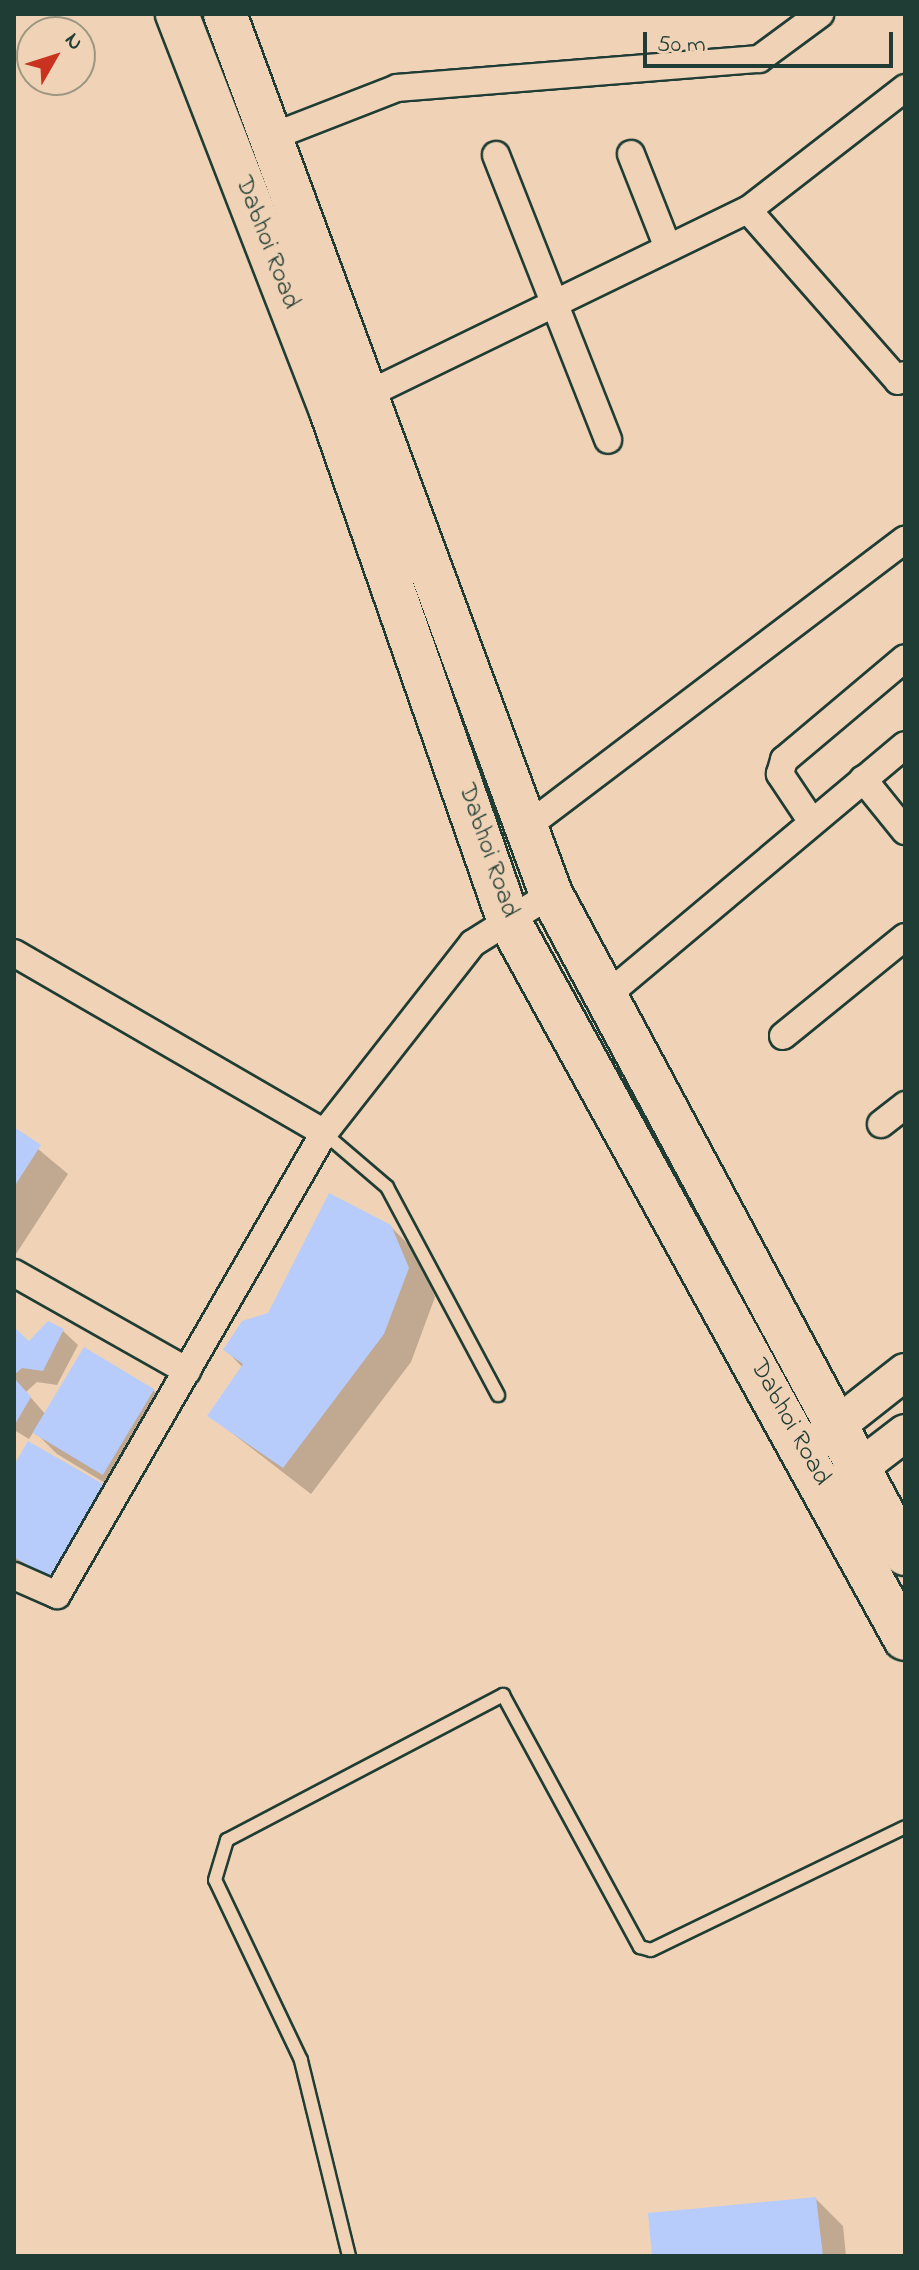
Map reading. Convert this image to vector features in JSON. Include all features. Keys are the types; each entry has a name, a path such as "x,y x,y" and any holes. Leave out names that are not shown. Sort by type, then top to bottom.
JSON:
{"main road":[{"name":"Dabhoi Road","path":"177,14 348,402 551,894 606,996 820,1439"},
{"name":"Dabhoi Road","path":"225,14 269,138 508,919 820,1439 843,1481 905,1639"},
{"name":"Dabhoi Road","path":"843,1481 904,1540"}],"street":[{"path":"269,138 397,88 759,59 820,14"},
{"path":"348,402 748,210 905,88"},
{"path":"631,154 668,248"},
{"path":"496,155 608,440"},
{"path":"748,210 898,381 905,375"},
{"path":"525,828 905,540"},
{"path":"812,822 780,774 784,760 905,658"},
{"path":"606,996 905,745"},
{"path":"863,779 905,831"},
{"path":"14,1576 57,1595 324,1133 473,943 551,894"},
{"path":"783,1036 905,937"},
{"path":"14,953 324,1133"},
{"path":"881,1124 905,1105"},
{"path":"14,1273 187,1371"},
{"path":"820,1439 905,1372"},
{"path":"843,1481 905,1433"}],"lane":[{"path":"324,1133 387,1187 498,1395"},
{"path":"349,2256 301,2060 215,1880 227,1840 503,1695 640,1947 651,1950 905,1827"}],"building":[{"path":"14,1127 41,1145 14,1187"},
{"path":"329,1193 391,1225 409,1268 384,1334 283,1468 207,1416 243,1364 223,1350 242,1321 268,1313"},
{"path":"48,1321 64,1329 43,1371 22,1368 14,1375 14,1327 29,1341"},
{"path":"84,1347 154,1389 103,1475 32,1433"},
{"path":"14,1378 31,1397 14,1426"},
{"path":"28,1441 103,1484 50,1578 14,1557 14,1465"},
{"path":"816,2197 823,2256 652,2256 648,2213"}]}
